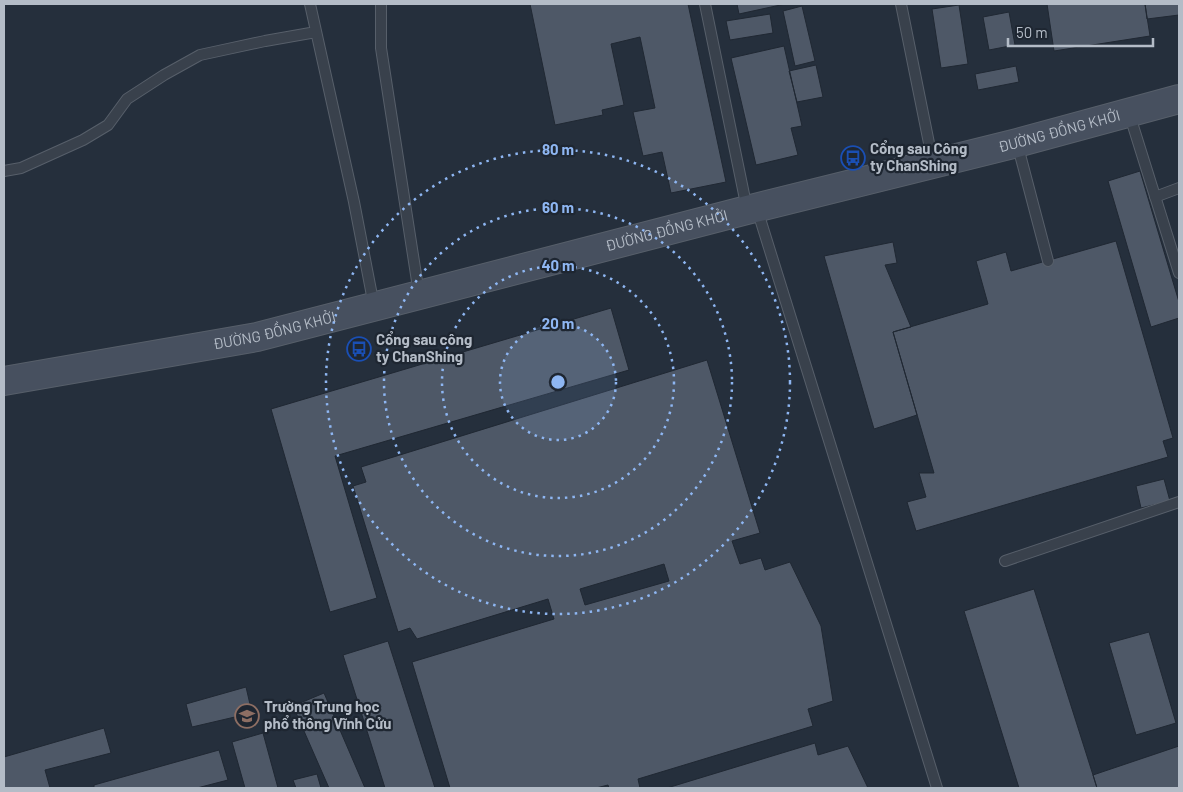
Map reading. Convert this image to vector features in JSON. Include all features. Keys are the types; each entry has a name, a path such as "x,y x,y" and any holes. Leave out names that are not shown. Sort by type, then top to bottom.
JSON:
{"main road":[{"name":"ĐƯỜNG ĐỒNG KHỞI","path":"4,382 257,337 752,209 1017,143 1179,99"}],"lane":[{"path":"310,4 354,202 374,307"},
{"path":"381,4 381,48 419,295"},
{"path":"705,4 752,209 937,788"},
{"path":"901,4 933,164"},
{"path":"4,171 21,168 83,140 108,125 127,99 200,55 265,40 316,32"},
{"path":"1128,112 1179,272"},
{"path":"1017,143 1048,261"},
{"path":"1155,197 1179,188"},
{"path":"1004,561 1179,502"}],"building":[{"path":"530,4 688,4 726,182 671,193 662,152 643,156 633,112 655,108 640,37 611,44 624,105 602,110 603,115 555,125"},
{"path":"737,4 785,4 739,14"},
{"path":"1047,4 1145,4 1150,36 1054,51"},
{"path":"1145,4 1179,4 1179,15 1147,19"},
{"path":"959,5 968,64 941,68 932,9"},
{"path":"802,6 815,61 795,66 783,11"},
{"path":"1009,12 1015,45 989,50 983,17"},
{"path":"770,14 773,33 730,40 726,21"},
{"path":"784,46 802,126 791,128 798,155 756,165 731,58"},
{"path":"816,65 823,97 797,102 789,71"},
{"path":"1016,66 1019,82 978,90 975,74"},
{"path":"1140,171 1179,302 1179,318 1151,327 1108,181"},
{"path":"1116,241 1173,438 1163,441 1168,457 916,531 907,502 926,497 919,473 934,473 893,332 988,304 976,261 1006,252 1011,271"},
{"path":"893,242 897,263 885,265 911,327 893,332 917,415 874,429 824,256"},
{"path":"611,308 629,370 335,456 377,598 330,612 271,409"},
{"path":"707,360 760,533 732,541 740,564 761,558 765,570 790,562 821,626 833,701 808,709 813,726 638,779 640,788 609,788 608,785 596,788 450,788 412,662 554,619 548,599 417,639 410,628 398,632 353,486 366,482 361,467","holes":["664,564 669,581 585,605 580,589"]},
{"path":"1164,479 1170,501 1141,508 1136,486"},
{"path":"1034,589 1097,788 1019,788 964,611"},
{"path":"1149,632 1176,723 1136,735 1109,643"},
{"path":"388,641 435,788 385,788 343,655"},
{"path":"246,687 252,713 192,727 186,704"},
{"path":"324,693 365,788 329,788 293,706"},
{"path":"104,728 111,753 45,770 50,788 4,788 4,757"},
{"path":"263,733 278,788 245,788 232,742"},
{"path":"815,743 818,755 848,746 868,788 667,788"},
{"path":"1179,746 1179,788 1097,788 1093,775"},
{"path":"219,750 228,780 197,788 94,788 94,785"},
{"path":"317,774 321,788 296,788 293,780"}],"place":[{"name":"Cổng sau Công ty ChanShing","path":"853,158"},
{"name":"Cổng sau công ty ChanShing","path":"359,349"},
{"name":"Trường Trung học phổ thông Vĩnh Cửu","path":"247,716"}]}
